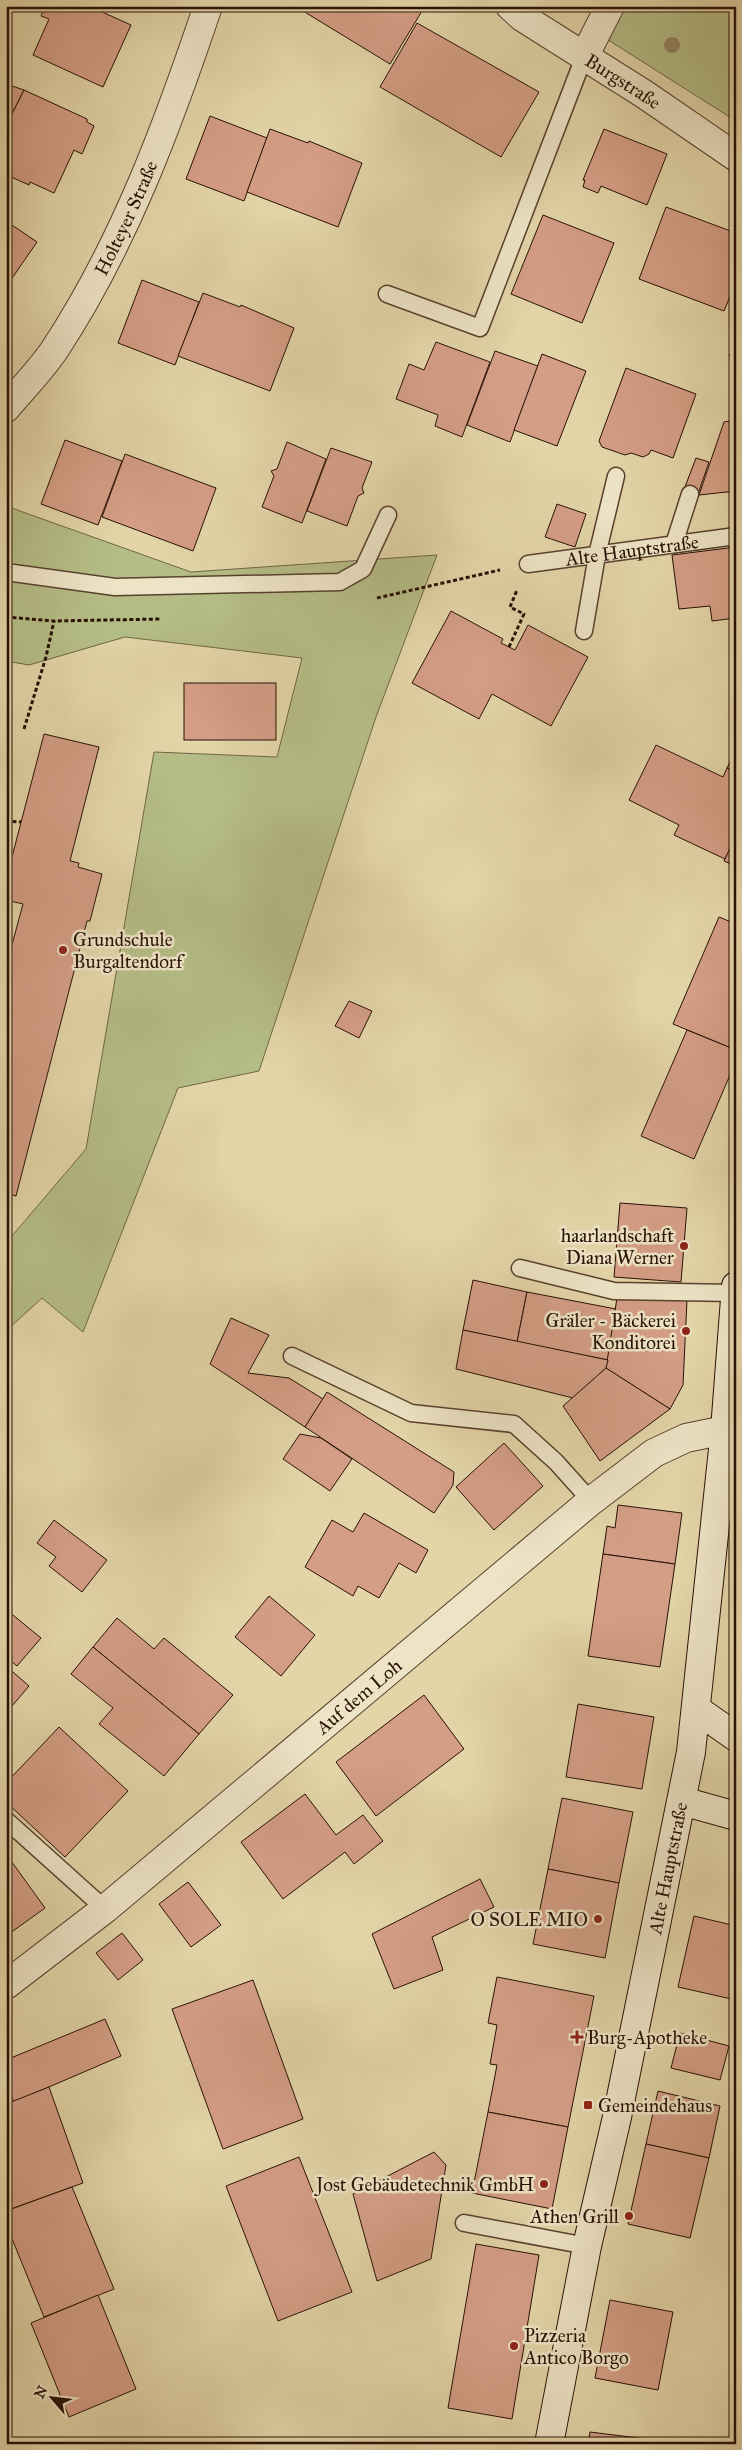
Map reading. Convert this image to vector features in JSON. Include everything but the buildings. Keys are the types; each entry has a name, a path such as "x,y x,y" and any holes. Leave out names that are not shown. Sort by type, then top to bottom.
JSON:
{"street":[{"name":"Holteyer Straße","path":"6,408 54,351 99,276 144,181 208,6"},
{"name":"Burgstraße","path":"510,6 522,16 652,99 736,157"},
{"path":"584,57 610,6"},
{"name":"Alte Hauptstraße","path":"549,2444 587,2246 682,1802 696,1708 728,1441 736,1286"},
{"name":"Auf dem Loh","path":"6,1985 105,1909 592,1501 654,1453 686,1438 728,1441"},
{"path":"696,1708 736,1737"},
{"path":"682,1802 736,1816"}],"lane":[{"path":"387,294 480,328 584,57"},
{"path":"584,631 597,555 616,476"},
{"path":"674,544 690,494"},
{"path":"6,572 115,587 340,582 363,569 388,515"},
{"name":"Alte Hauptstraße","path":"528,564 736,536"},
{"path":"520,1268 614,1291 735,1293"},
{"path":"292,1356 411,1413 514,1424 556,1462 592,1501"},
{"path":"6,1820 105,1909"},
{"path":"464,2223 587,2246"}],"path":[{"path":"509,647 524,614 510,607 528,564"},
{"path":"24,729 46,657 54,621"},
{"path":"6,821 21,822"},
{"path":"190,2444 204,2441 214,2444"}],"green space":[{"path":"617,6 736,6 736,121 602,36"},
{"path":"6,506 191,572 437,555 376,717 259,1071 178,1088 83,1332 42,1298 6,1331 6,1243 86,1149 154,752 277,757 302,658 125,637 29,665 6,661"}],"place":[{"name":"Grundschule Burgaltendorf","path":"63,950"},
{"name":"haarlandschaft Diana Werner","path":"684,1246"},
{"name":"Gräler - Bäckerei Konditorei","path":"686,1331"},
{"name":"O SOLE MIO","path":"598,1919"},
{"name":"Burg-Apotheke","path":"577,2037"},
{"name":"Gemeindehaus","path":"588,2105"},
{"name":"Jost Gebäudetechnik GmbH","path":"544,2184"},
{"name":"Athen Grill","path":"629,2216"},
{"name":"Pizzeria Antico Borgo","path":"514,2346"}]}
